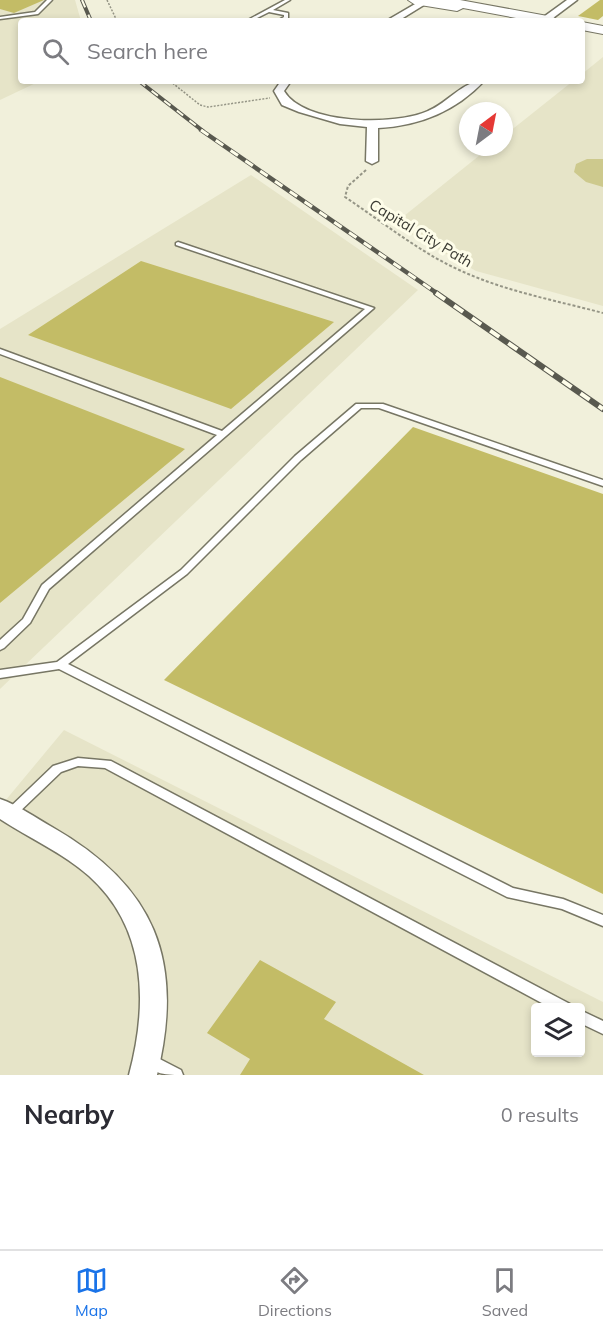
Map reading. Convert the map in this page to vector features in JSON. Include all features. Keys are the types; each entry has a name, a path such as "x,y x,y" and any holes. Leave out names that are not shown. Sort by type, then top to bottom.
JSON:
{"main road":[{"path":"440,0 534,18"},
{"path":"422,1 522,15"},
{"path":"585,27 603,30"}],"street":[{"path":"551,18 573,0"},
{"path":"396,18 422,1"},
{"path":"282,84 281,97 286,103 300,110 347,121 373,124 423,118 436,112 475,84"},
{"path":"372,161 373,124"},
{"path":"5,811 97,868 126,901 141,925 151,960 152,1017 145,1067"}],"lane":[{"path":"0,18 36,13 50,0"},
{"path":"253,18 288,0"},
{"path":"268,10 286,15 286,18"},
{"path":"0,646 27,621 45,587 370,308 178,244"},
{"path":"0,351 223,434"},
{"path":"0,674 60,665 184,572 298,458 358,406 380,406 603,483"},
{"path":"60,665 511,894 563,904 603,921"},
{"path":"5,811 57,769 78,762 107,764 556,1003"},
{"path":"585,1019 603,1028"},
{"path":"145,1067 176,1075"}],"path":[{"path":"107,0 116,18"},
{"path":"174,84 200,105 208,107 281,97"},
{"name":"Capital City Path","path":"372,161 348,186 345,193 353,205 465,273 503,286 603,313"}],"shaded area":[{"path":"0,0 75,0 80,18 18,18 18,84 34,84 0,100"},
{"path":"603,57 603,306 476,271 394,224 479,156 513,156 513,129 569,84 585,84 585,72"},
{"path":"587,159 603,159 603,187 586,182 574,172 576,164"},
{"path":"251,175 418,290 0,689 0,329"},
{"path":"64,730 603,1002 603,1075 0,1075 0,807"}],"building":[{"path":"0,0 44,0 14,13 0,9"},
{"path":"603,0 603,16 598,20 578,16"},
{"path":"141,261 334,322 231,409 28,335"},
{"path":"0,377 185,449 0,603"},
{"path":"413,427 603,494 603,894 164,680"},
{"path":"260,960 336,1002 324,1019 424,1075 240,1075 250,1059 207,1033"}],"railway":[{"path":"82,0 90,18"},
{"path":"143,84 203,131"},
{"path":"201,130 438,294"},
{"path":"436,293 603,409"}]}
